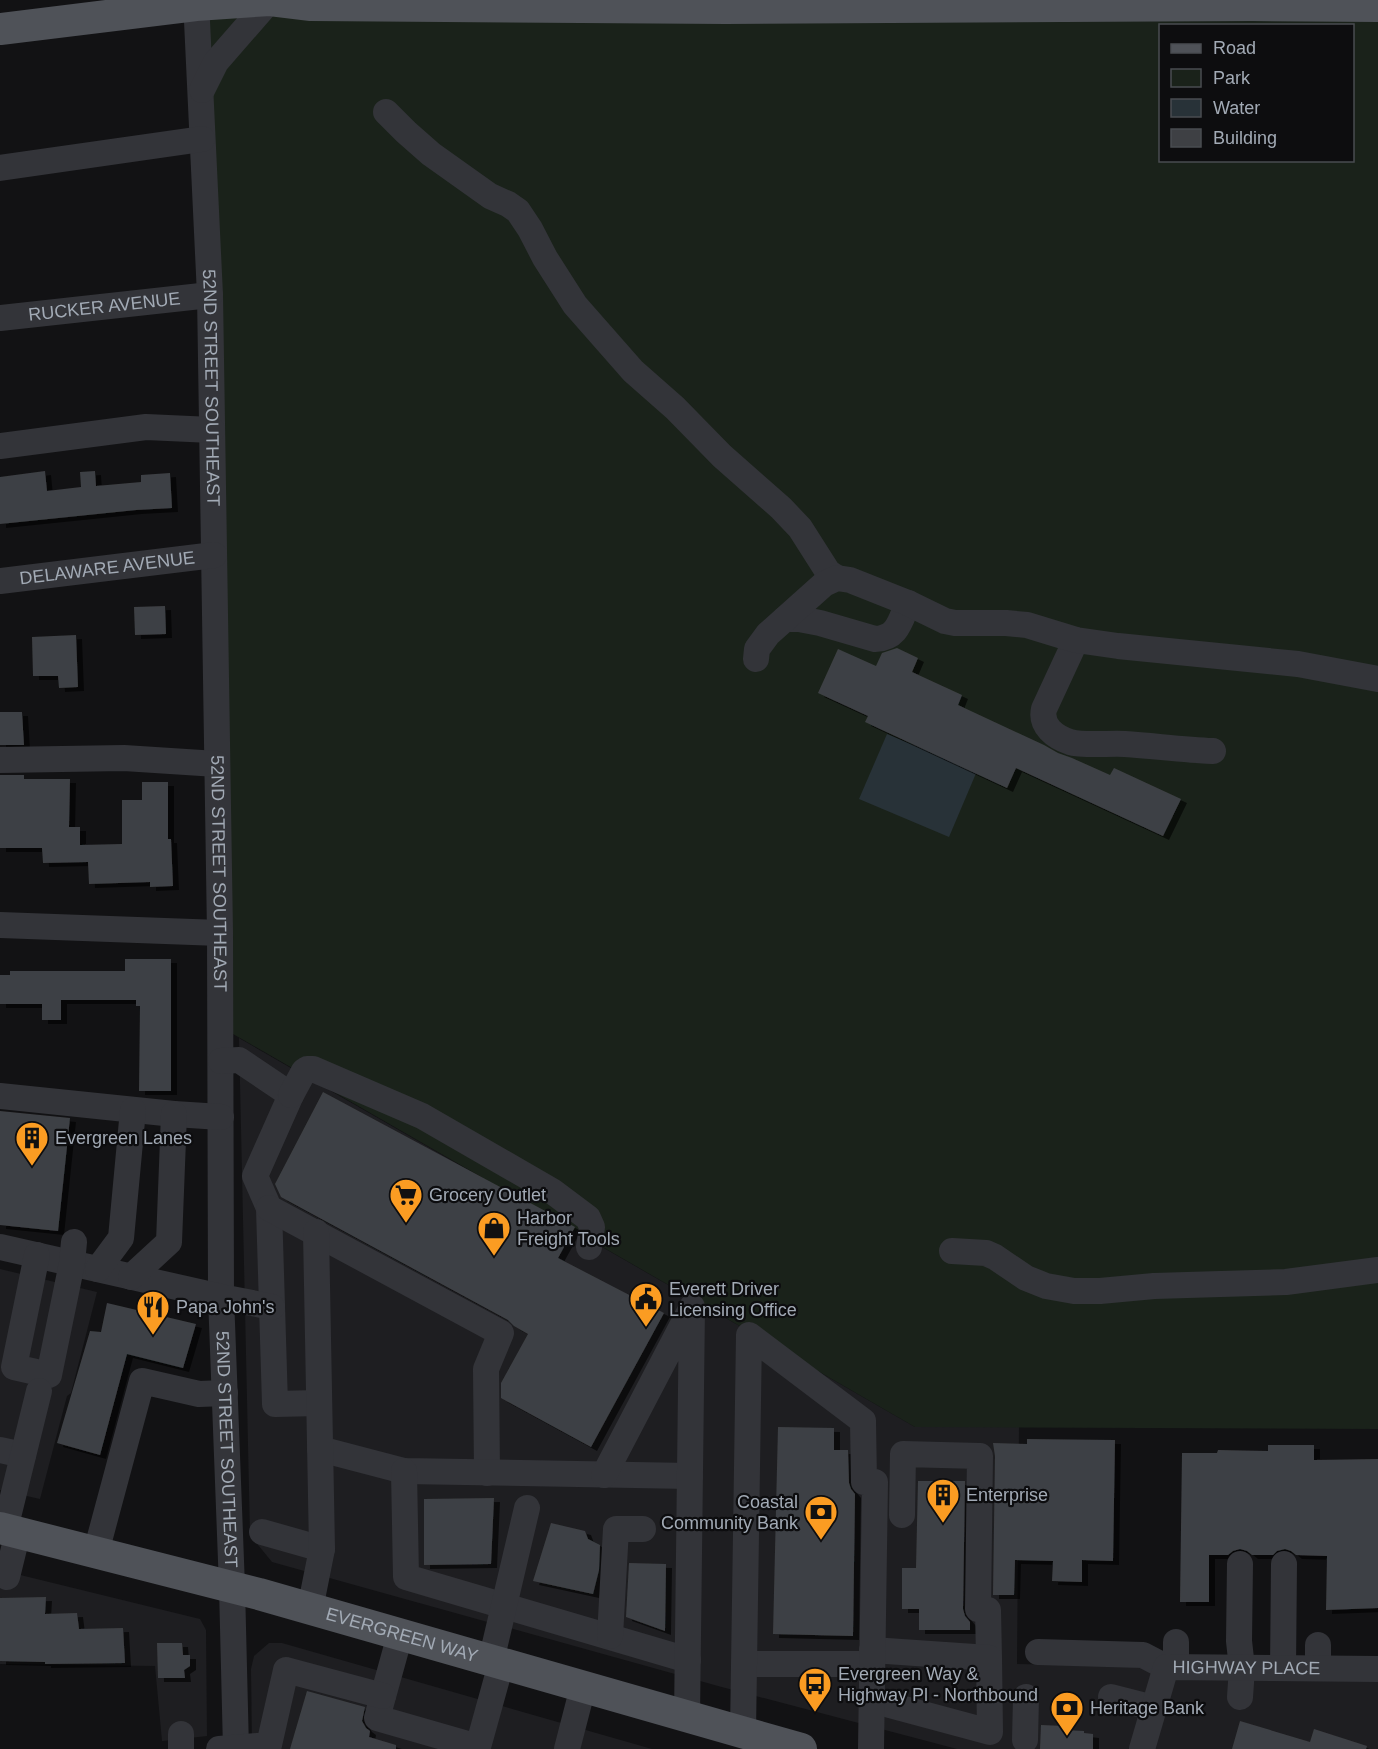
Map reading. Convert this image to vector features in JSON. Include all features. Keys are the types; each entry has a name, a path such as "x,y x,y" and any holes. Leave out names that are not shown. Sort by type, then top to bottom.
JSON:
{"main road":[{"path":"0,29 77,10 196,2 270,0 311,3 726,4 1252,2 1378,6"},
{"name":"EVERGREEN WAY","path":"8,1530 232,1587 584,1687 744,1738 801,1749"}],"street":[{"path":"200,93 216,62 270,0"},
{"name":"52ND STREET SOUTHEAST","path":"196,2 210,295 220,933 221,1297 232,1587 230,1748"},
{"path":"386,112 431,154 490,196 518,211 575,304 633,371 781,508 800,528 828,572 837,578 850,580 908,603 945,621 955,623 1027,625 1076,639 1118,646 1298,664 1378,679"},
{"path":"0,168 202,139"},
{"name":"RUCKER AVENUE","path":"0,318 210,295"},
{"path":"0,446 146,427 212,430"},
{"name":"DELAWARE AVENUE","path":"0,581 214,555"},
{"path":"756,659 758,650 768,634 824,584 837,578"},
{"path":"785,619 799,619 875,639 883,639 894,632 908,603"},
{"path":"1076,639 1042,716 1044,725 1058,737 1071,742 1213,751"},
{"path":"0,760 124,758 218,764"},
{"path":"0,925 220,933"},
{"path":"221,1060 239,1060 291,1095"},
{"path":"319,1403 275,1404 269,1208 255,1176 291,1095 307,1069 313,1069 422,1116 552,1191 588,1218 592,1227 589,1247"},
{"path":"0,1096 221,1117"},
{"path":"98,1269 121,1238 133,1110"},
{"path":"131,1277 169,1242 174,1114"},
{"path":"269,1208 501,1333 486,1369 488,1473"},
{"path":"310,1609 322,1549 316,1232"},
{"path":"0,1247 37,1255 73,1252 98,1269 272,1307"},
{"path":"952,1251 986,1253 1026,1278 1046,1286 1074,1291 1100,1292 1154,1286 1286,1282 1378,1270"},
{"path":"37,1255 14,1367 50,1375 73,1252"},
{"path":"604,1475 692,1307 687,1718"},
{"path":"744,1738 748,1335 863,1421 864,1482 875,1482 871,1749"},
{"path":"96,1552 142,1381 199,1394 225,1393"},
{"path":"7,1577 12,1452 39,1391"},
{"path":"320,1449 404,1471 690,1476"},
{"path":"871,1700 990,1732 988,1610 978,1609 980,1456 903,1454 902,1515"},
{"path":"404,1471 406,1578 688,1660"},
{"path":"400,1635 377,1718 478,1747 496,1662 503,1606 527,1508"},
{"path":"610,1636 616,1529 643,1528"},
{"path":"262,1532 322,1549"},
{"path":"1240,1564 1239,1641 1242,1668 1240,1697"},
{"path":"1283,1668 1284,1564"},
{"path":"1038,1652 1143,1655 1171,1667 1176,1642"},
{"path":"744,1664 872,1657 988,1658"},
{"name":"HIGHWAY PLACE","path":"1142,1749 1154,1708 1171,1667 1283,1668 1318,1657 1378,1669"},
{"path":"230,1748 269,1745 286,1670 383,1696"},
{"path":"567,1749 584,1687"},
{"path":"1025,1740 1026,1697"},
{"path":"1111,1697 1154,1708"}],"shaded area":[{"path":"239,1038 915,1427 1019,1426 1017,1664 1114,1666 1378,1681 1378,1749 957,1749 718,1686 272,1562 250,1535"},
{"path":"0,1269 97,1292 40,1499 0,1490"},
{"path":"0,1570 200,1619 206,1630 207,1736 162,1741 155,1666 0,1664"},
{"path":"269,1643 282,1643 652,1749 252,1749 251,1669 254,1656"}],"green space":[{"path":"196,5 1378,6 1378,1429 915,1427 221,1027"}],"water":[{"path":"887,734 977,771 949,837 859,799"}],"building":[{"path":"45,471 47,491 81,487 80,472 95,471 96,486 141,482 141,475 170,473 172,508 0,524 0,477"},
{"path":"165,606 166,634 135,635 134,607"},
{"path":"76,635 78,687 59,688 58,676 33,676 32,637"},
{"path":"897,648 918,658 912,672 962,695 958,705 1110,775 1114,768 1181,799 1163,836 1016,768 1007,788 865,722 868,716 818,693 838,649 876,666 882,653"},
{"path":"0,712 22,712 24,745 0,745"},
{"path":"0,775 24,775 24,779 70,779 69,827 80,827 80,845 122,844 122,800 142,800 142,782 168,782 168,839 171,839 173,886 150,887 150,882 89,884 88,862 43,863 42,848 0,848"},
{"path":"125,959 171,959 171,1091 139,1091 140,1006 136,1006 136,1000 61,1000 61,1020 42,1020 42,1004 0,1004 0,975 10,975 10,971 125,971"},
{"path":"323,1092 575,1227 558,1258 664,1313 591,1447 501,1398 501,1383 528,1334 508,1320 281,1197 275,1184"},
{"name":"Evergreen Lanes","path":"0,1111 70,1118 58,1231 0,1225"},
{"path":"107,1303 196,1324 183,1368 127,1354 100,1455 57,1443 90,1331 101,1332"},
{"path":"778,1427 834,1428 834,1450 848,1450 849,1483 855,1494 853,1636 773,1634"},
{"path":"1027,1439 1115,1440 1113,1561 1082,1560 1082,1582 1052,1581 1053,1561 1015,1560 1014,1595 993,1595 995,1456 993,1443 1027,1444"},
{"path":"1268,1445 1314,1445 1314,1460 1378,1459 1378,1608 1326,1610 1327,1556 1296,1555 1285,1549 1273,1555 1252,1555 1240,1549 1228,1555 1209,1555 1209,1602 1180,1602 1182,1453 1217,1453 1218,1450 1268,1451"},
{"name":"Enterprise","path":"918,1481 965,1481 963,1609 970,1622 970,1630 919,1630 919,1609 902,1609 902,1568 916,1568"},
{"path":"494,1498 491,1564 424,1565 424,1499"},
{"path":"551,1523 585,1531 588,1539 600,1545 599,1570 593,1594 533,1581"},
{"path":"629,1563 666,1564 665,1631 626,1617"},
{"path":"46,1597 45,1614 77,1613 79,1629 123,1628 125,1663 45,1664 45,1662 0,1661 0,1598"},
{"path":"157,1643 182,1643 183,1655 190,1655 190,1666 184,1670 185,1678 158,1678"},
{"path":"307,1691 365,1707 362,1721 370,1731 369,1737 396,1745 396,1749 290,1749"},
{"path":"1240,1721 1310,1742 1314,1729 1367,1746 1366,1749 1232,1749"},
{"name":"Heritage Bank","path":"1041,1725 1064,1726 1064,1730 1093,1734 1093,1749 1040,1749"}],"place":[{"name":"Evergreen Lanes","path":"32,1167"},
{"name":"Grocery Outlet","path":"406,1224"},
{"name":"Harbor Freight Tools","path":"494,1257"},
{"name":"Everett Driver Licensing Office","path":"646,1328"},
{"name":"Papa John's","path":"153,1336"},
{"name":"Enterprise","path":"943,1524"},
{"name":"Coastal Community Bank","path":"821,1541"},
{"name":"Evergreen Way & Highway Pl - Northbound","path":"815,1713"},
{"name":"Heritage Bank","path":"1067,1737"}]}
